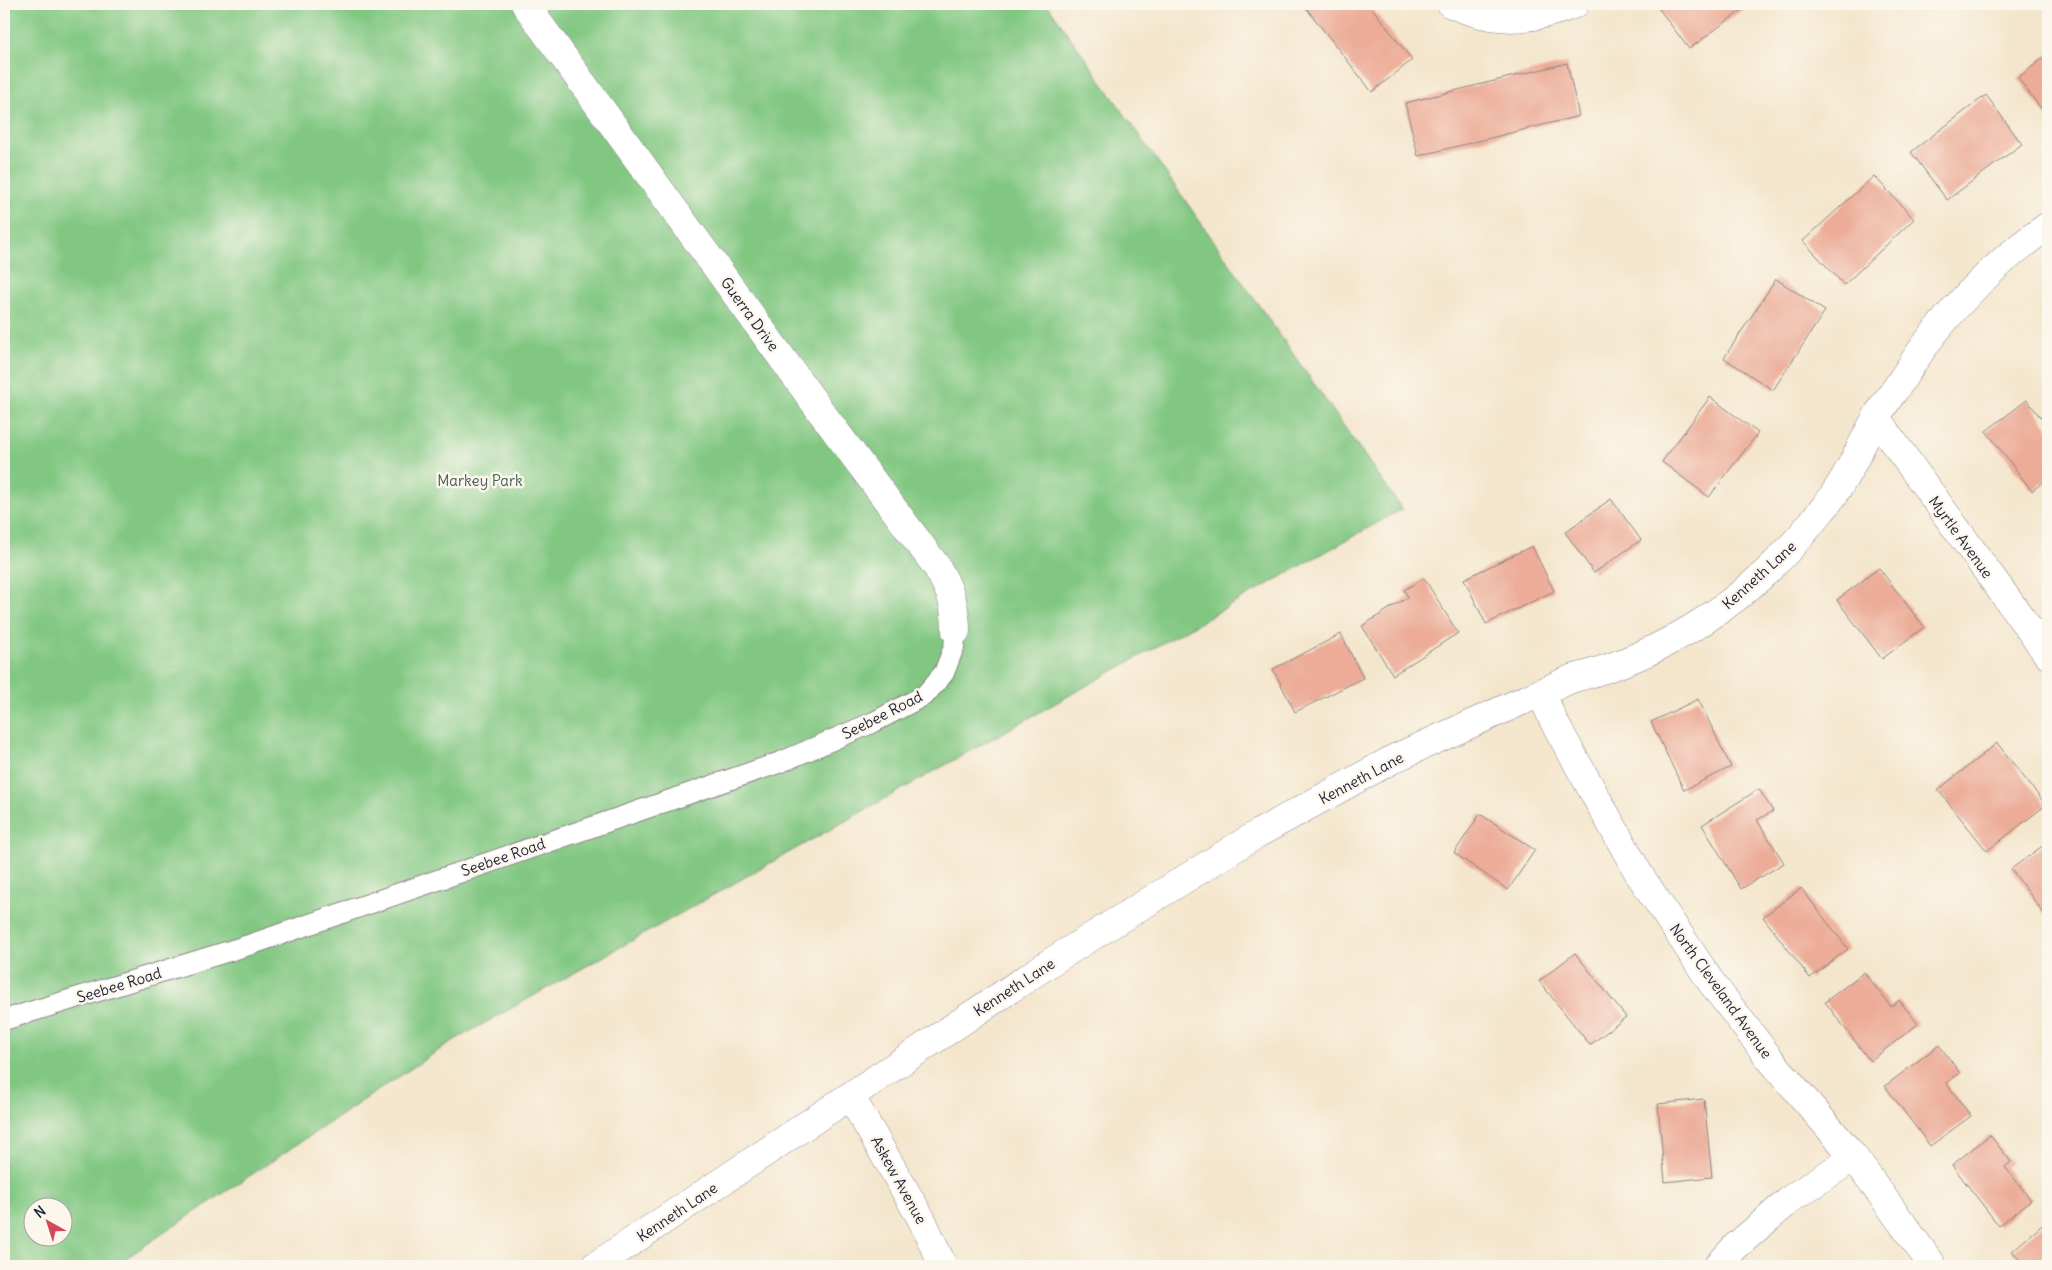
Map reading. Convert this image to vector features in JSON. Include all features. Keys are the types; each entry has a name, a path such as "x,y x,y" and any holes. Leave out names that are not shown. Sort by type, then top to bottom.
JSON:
{"street":[{"name":"Guerra Drive","path":"525,4 822,413 937,567 950,590 956,614 956,631"},
{"path":"1451,4 1472,13 1507,19 1542,16 1575,4"},
{"name":"Kenneth Lane","path":"595,1266 1054,960 1259,833 1395,758 1542,694 1571,679 1599,672 1658,648 1719,611 1744,593 1791,548 1836,492 1868,437 1876,418 1930,338 1973,290 2028,239 2048,226"},
{"name":"Myrtle Avenue","path":"1876,418 2048,655"},
{"name":"North Cleveland Avenue","path":"1542,694 1553,720 1639,874 1705,973 1770,1059 1854,1157 1933,1266"},
{"name":"Askew Avenue","path":"851,1096 922,1220 942,1266"},
{"path":"1718,1266 1735,1247 1792,1198 1854,1157"}],"lane":[{"name":"Seebee Road","path":"4,1020 252,944 781,762 874,722 925,696 944,673 954,647 956,631"}],"green space":[{"name":"Markey Park","path":"4,4 1047,4 1402,509 451,1042 114,1266 4,1266"}],"building":[{"path":"1303,4 1369,4 1412,60 1372,92"},
{"path":"1665,4 1750,4 1689,49 1659,9"},
{"path":"2048,54 2048,118 2018,78"},
{"path":"1567,63 1579,116 1418,156 1405,103"},
{"path":"1986,95 2022,144 1947,200 1911,152"},
{"path":"1874,176 1914,219 1844,285 1803,241"},
{"path":"1776,279 1825,311 1773,390 1724,358"},
{"path":"1710,397 1758,433 1709,497 1662,462"},
{"path":"2027,400 2048,427 2048,478 2032,491 1986,431"},
{"path":"1611,499 1641,540 1594,573 1565,532"},
{"path":"1532,546 1554,591 1486,624 1464,579"},
{"path":"1879,568 1924,627 1882,659 1837,600"},
{"path":"1424,578 1458,633 1393,675 1362,626 1408,597 1404,590"},
{"path":"1341,634 1363,678 1295,712 1273,669"},
{"path":"1698,699 1731,767 1684,790 1651,722"},
{"path":"1997,743 2046,805 1987,851 1938,790"},
{"path":"1759,789 1773,811 1757,820 1784,863 1741,889 1702,825"},
{"path":"1480,814 1535,850 1508,890 1454,853"},
{"path":"2048,842 2048,919 2011,869"},
{"path":"1801,888 1848,949 1810,978 1763,917"},
{"path":"1575,953 1626,1017 1590,1045 1539,981"},
{"path":"1864,972 1891,1007 1899,1000 1918,1024 1870,1061 1825,1002"},
{"path":"1939,1045 1960,1073 1946,1083 1971,1116 1930,1146 1885,1086"},
{"path":"1704,1099 1712,1177 1665,1182 1658,1104"},
{"path":"1990,1135 2011,1162 2005,1167 2031,1200 1999,1226 1952,1165"},
{"path":"2047,1221 2048,1266 2025,1266 2012,1251"}]}
